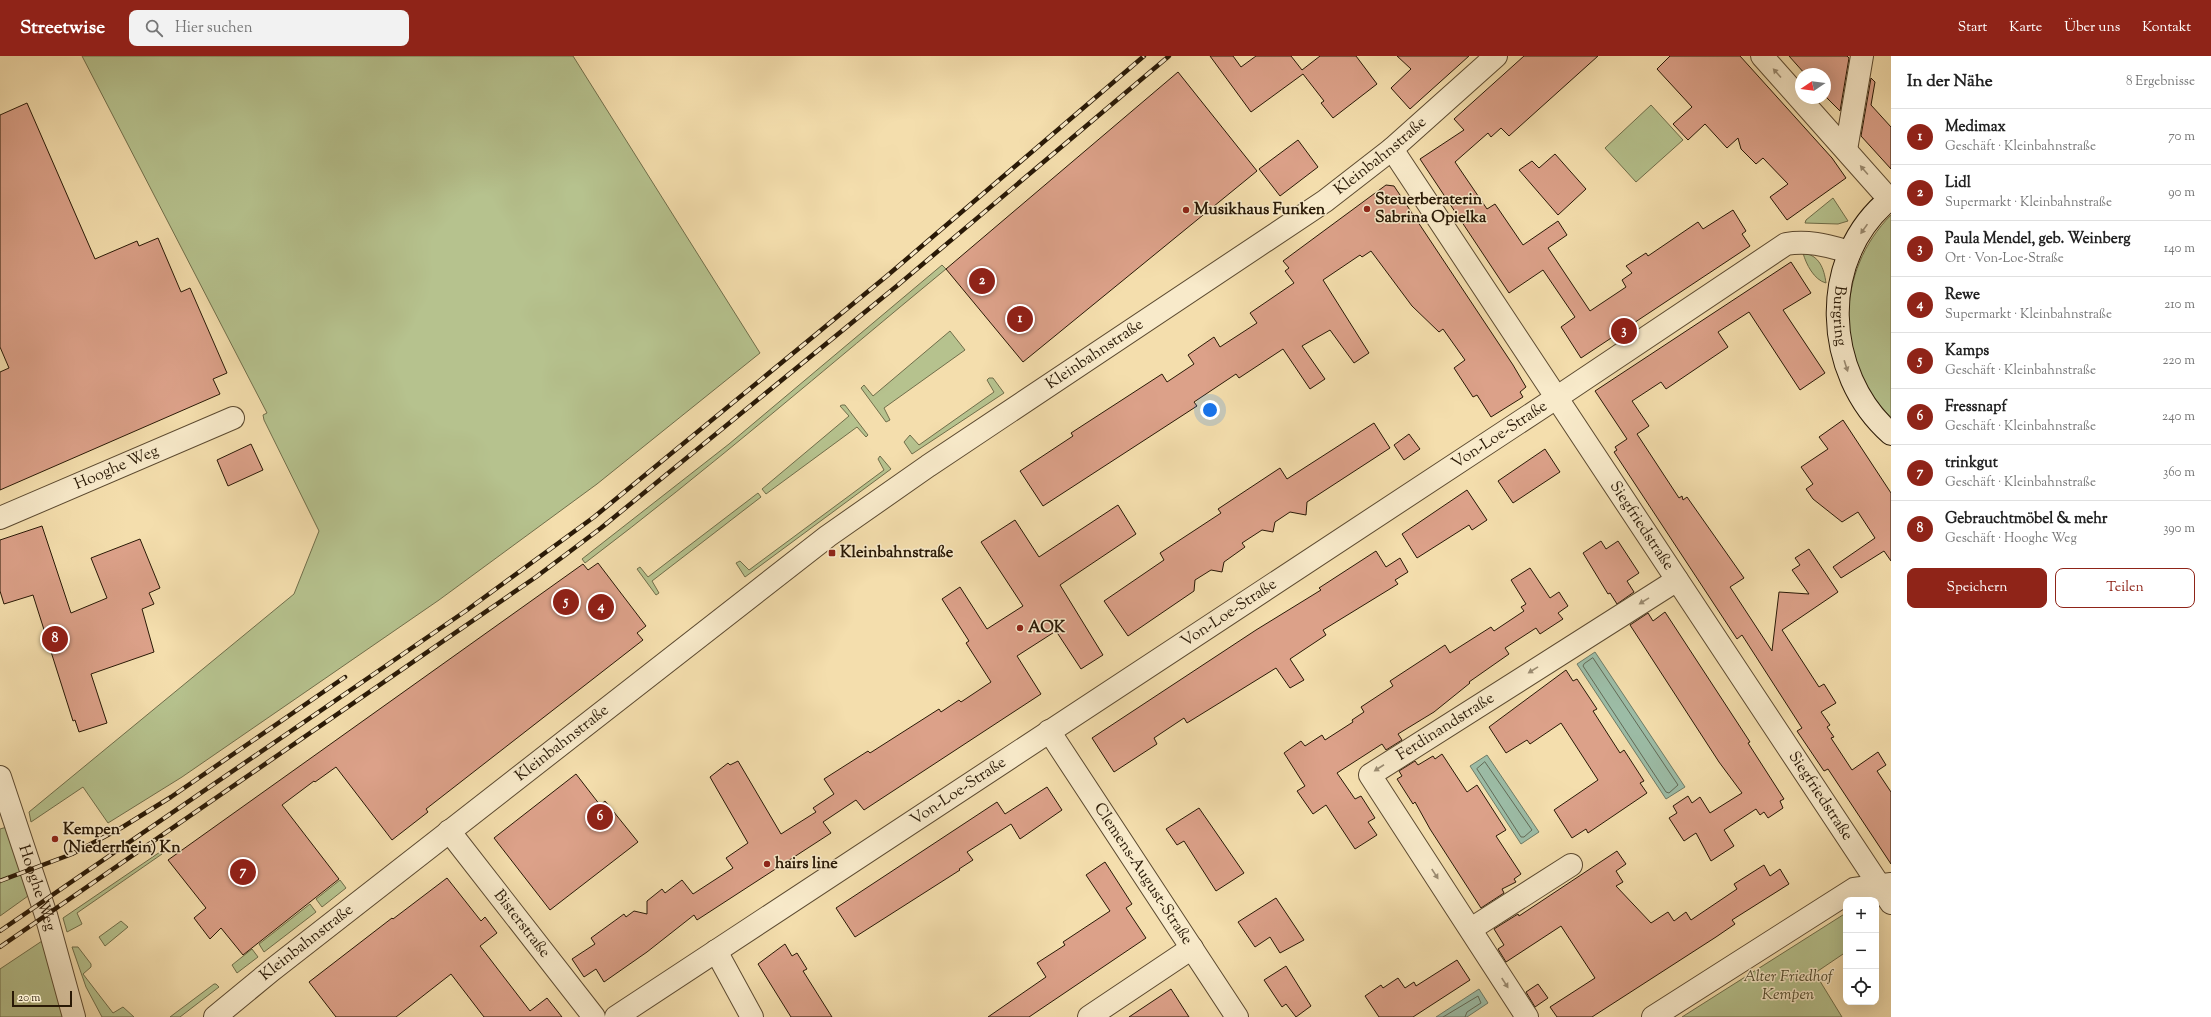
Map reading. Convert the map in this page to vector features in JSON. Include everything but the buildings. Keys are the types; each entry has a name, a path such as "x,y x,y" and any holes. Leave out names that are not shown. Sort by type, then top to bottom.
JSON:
{"street":[{"name":"Kleinbahnstraße","path":"216,1017 260,979 828,536 928,466 1275,236 1392,149 1496,56"},
{"path":"1762,56 1890,199"},
{"path":"1846,150 1862,56"},
{"name":"Siegfriedstraße","path":"1392,149 1677,580 1887,891"},
{"name":"Burgring","path":"1890,199 1871,219 1850,252 1839,290 1837,312 1842,353 1855,390 1865,406 1891,434"},
{"name":"Von-Loe-Straße","path":"616,1017 1556,398 1786,244 1798,242 1815,243 1850,252"},
{"name":"Hooghe Weg","path":"0,518 233,418"},
{"name":"Ferdinandstraße","path":"1527,1017 1370,775 1677,580"},
{"name":"Clemens-August-Straße","path":"1049,732 1237,1017"},
{"name":"Hooghe Weg","path":"0,778 42,902 74,1017"},
{"name":"Bisterstraße","path":"449,831 594,1017"},
{"path":"1471,930 1571,865"},
{"path":"1653,1017 1854,889 1887,891"},
{"path":"1089,1017 1192,948"},
{"path":"716,951 752,1017"},
{"name":"Hooghe Weg","path":"57,953 88,1017"}],"green space":[{"path":"82,56 573,56 760,353 597,484 439,600 182,777 108,823 83,787 31,822 29,812 294,594 319,531 264,420 263,415 267,413"},
{"path":"1651,105 1683,140 1636,182 1605,148"},
{"path":"1833,198 1848,221 1838,224 1805,223 1806,220"},
{"path":"1891,215 1891,417 1872,395 1859,370 1851,343 1849,316 1852,289 1860,262 1873,237"},
{"path":"1803,253 1817,259 1824,272 1826,283 1814,275 1808,267"},
{"path":"942,265 946,269 722,455 585,563 582,559 729,444"},
{"path":"950,331 965,350 884,408 890,420 886,422 861,388 864,385 873,396"},
{"path":"989,378 993,378 1004,393 912,454 904,442 910,435 919,445 994,392 987,380"},
{"path":"845,405 868,435 866,437 857,427 766,494 762,489 849,416 840,406"},
{"path":"880,456 891,469 745,577 736,563 740,561 749,570 884,470 878,459"},
{"path":"758,493 761,497 652,581 659,593 656,595 637,569 640,567 648,577"},
{"path":"7,827 28,896 0,916 0,829"},
{"path":"160,852 162,854 77,913 82,924 67,932 63,918"},
{"path":"340,880 346,888 322,907 316,899"},
{"path":"310,904 316,912 264,952 259,944"},
{"name":"Alter Friedhof Kempen","path":"1843,915 1843,954 1815,973 1842,1017 1682,1017"},
{"path":"121,921 128,927 105,946 99,937"},
{"path":"42,941 67,1017 0,1017 0,969"},
{"path":"72,947 78,947 91,964 91,967 83,974 113,1013 123,1007 134,1017 102,1017 86,987"},
{"path":"252,949 258,957 237,973 232,965"},
{"path":"214,984 219,987 180,1017 170,1017"}],"water":[{"path":"1595,652 1685,787 1666,799 1577,664"},
{"path":"1487,755 1539,832 1521,844 1470,766"},
{"path":"1479,989 1488,1003 1467,1017 1436,1017"}],"railway":[{"path":"0,931 467,610 594,517 888,275 1144,56"},
{"path":"0,947 536,577 601,528 898,285 1169,56"},
{"path":"0,881 72,854 121,828 171,797 345,677"}],"place":[{"name":"Steuerberaterin Sabrina Opielka","path":"1367,209"},
{"name":"Musikhaus Funken","path":"1186,210"},
{"name":"Lidl","path":"982,281"},
{"name":"Medimax","path":"1020,319"},
{"name":"Paula Mendel, geb. Weinberg","path":"1624,331"},
{"name":"Kleinbahnstraße","path":"832,553"},
{"name":"Kamps","path":"566,602"},
{"name":"Rewe","path":"601,607"},
{"name":"AOK","path":"1020,628"},
{"name":"Gebrauchtmöbel & mehr","path":"55,639"},
{"name":"Fressnapf","path":"600,817"},
{"name":"Kempen (Niederrhein) Kn","path":"55,839"},
{"name":"hairs line","path":"767,864"},
{"name":"trinkgut","path":"243,872"}]}
